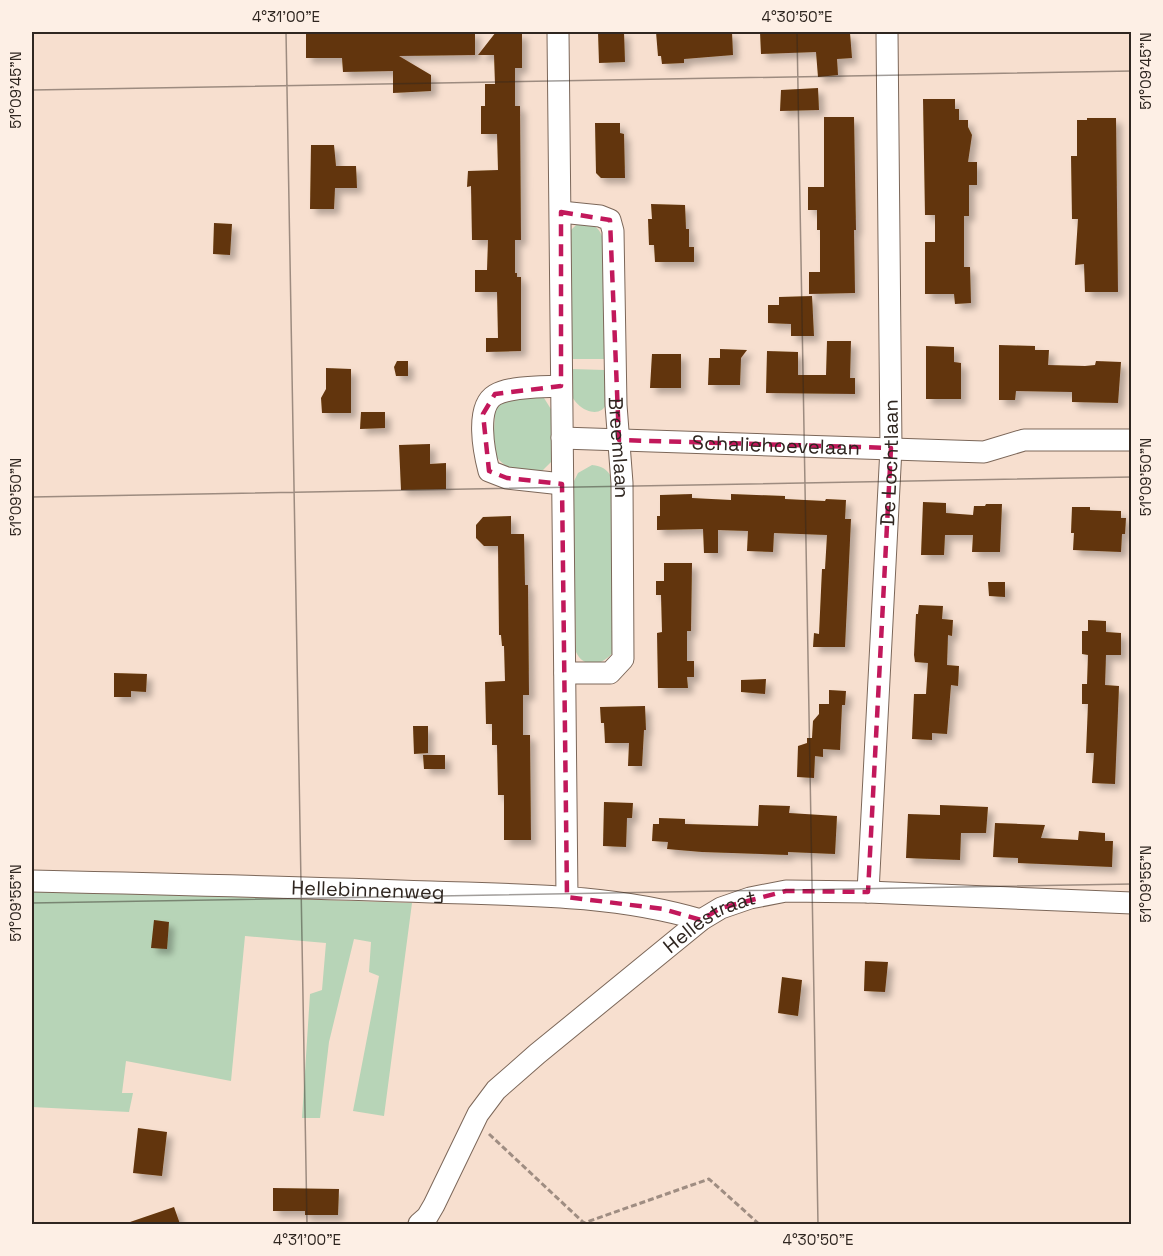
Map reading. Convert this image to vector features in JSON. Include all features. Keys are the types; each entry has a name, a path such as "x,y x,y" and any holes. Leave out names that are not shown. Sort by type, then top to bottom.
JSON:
{"street":[{"path":"558,32 567,897"},
{"name":"De Lochtlaan","path":"868,892 891,448 887,32"},
{"name":"Breemlaan","path":"561,212 600,216 610,220 613,231 616,405 622,483 623,660 610,673 565,673"},
{"path":"561,386 513,389 495,394 487,402 483,414 484,452 489,471 507,478 562,484"},
{"name":"Schaliehoevelaan","path":"562,438 984,452 1024,440 1131,440"},
{"name":"Hellebinnenweg","path":"32,881 260,886 567,897 663,909 701,920"},
{"name":"Hellestraat","path":"419,1224 427,1217 474,1121 496,1090 701,920 731,904 786,891 868,892 1131,903"}],"path":[{"path":"474,1121 584,1223 709,1179 759,1224"}],"highlighted area":[{"path":"561,212 610,220 619,440 891,448 868,892 786,891 721,908 701,920 663,909 567,897 562,484 507,478 489,471 483,414 495,394 561,386"}],"green space":[{"path":"577,224 596,227 604,244 605,359 572,359 570,231"},
{"path":"571,369 605,370 608,396 603,409 593,412 587,410 573,398"},
{"path":"526,395 544,398 554,414 553,460 540,473 513,470 503,464 493,453 495,410 506,399"},
{"path":"592,465 604,468 612,478 614,651 605,660 594,664 584,661 576,652 572,485 578,473"},
{"path":"32,890 412,903 384,1116 353,1111 379,976 369,972 371,942 354,939 329,1042 320,1118 302,1118 310,994 322,990 326,943 245,936 231,1081 126,1061 122,1093 133,1093 129,1112 32,1107"}],"building":[{"path":"306,32 475,32 475,55 399,56 431,75 431,91 393,93 393,71 343,72 342,58 306,58"},
{"path":"496,32 522,33 522,68 515,68 515,106 520,106 521,240 515,240 515,273 517,277 521,277 521,351 486,352 486,338 498,338 497,292 475,292 475,270 487,270 488,240 472,240 471,186 467,187 468,171 498,170 497,134 481,134 481,106 485,106 485,84 495,84 494,55 478,55"},
{"path":"598,32 624,32 625,62 599,63"},
{"path":"656,32 732,32 733,55 684,59 684,63 662,64 661,56 658,56"},
{"path":"760,32 850,33 852,58 837,59 838,75 818,77 816,52 761,54"},
{"path":"818,88 819,110 780,111 781,90"},
{"path":"923,99 955,99 955,109 959,109 959,120 968,120 968,127 972,135 968,162 977,162 977,185 969,185 969,216 964,216 964,267 970,267 971,303 955,304 954,294 925,294 925,242 935,242 935,215 925,215"},
{"path":"824,117 854,117 855,293 809,294 809,272 820,272 820,230 817,230 817,210 808,210 808,187 824,187"},
{"path":"1087,118 1116,118 1118,292 1085,292 1084,264 1075,265 1078,219 1072,219 1071,156 1077,156 1077,120 1087,120"},
{"path":"595,123 620,123 620,133 624,134 625,178 601,178 596,173"},
{"path":"311,145 334,145 336,166 356,166 357,188 335,188 334,209 310,209"},
{"path":"651,204 685,205 686,229 689,229 689,247 694,247 694,262 655,262 654,245 649,245 648,219 652,219"},
{"path":"214,223 232,224 230,255 213,254"},
{"path":"812,296 814,336 791,336 791,324 768,323 768,305 779,305 779,297"},
{"path":"827,341 851,341 850,378 855,378 855,394 766,393 767,351 798,352 798,375 826,375"},
{"path":"999,345 1035,346 1035,350 1049,350 1048,365 1085,366 1095,365 1096,361 1121,362 1118,403 1072,402 1072,392 1016,391 1015,400 999,400"},
{"path":"926,346 954,347 954,362 961,363 961,399 926,399"},
{"path":"720,349 747,350 741,358 740,385 708,385 709,358 720,358"},
{"path":"652,354 681,354 681,388 650,388"},
{"path":"397,361 408,361 408,376 396,376 394,367"},
{"path":"326,368 351,369 351,413 322,413 321,398 326,389"},
{"path":"361,412 385,412 385,428 360,429"},
{"path":"430,444 430,464 446,463 446,489 401,490 399,445"},
{"path":"692,494 692,498 731,500 731,494 785,496 785,499 846,500 845,519 851,519 845,647 813,647 814,633 819,634 822,569 825,569 827,535 774,533 773,552 747,551 748,531 718,530 718,553 704,553 703,529 657,530 660,495"},
{"path":"923,502 946,503 946,513 973,515 974,506 1002,504 1000,552 972,552 973,535 945,535 944,555 921,555"},
{"path":"1072,507 1121,511 1121,518 1126,518 1121,552 1073,550"},
{"path":"511,516 511,534 524,534 525,585 528,585 529,695 523,695 523,735 530,735 531,840 504,840 504,795 498,795 497,745 492,745 492,724 486,724 485,682 505,681 504,646 502,646 501,635 499,635 498,546 484,546 476,538 476,525 483,517"},
{"path":"664,563 692,563 691,631 687,631 687,661 694,661 694,677 687,677 688,688 658,688 657,633 662,632 661,595 656,595 656,581 664,581"},
{"path":"988,582 1005,582 1005,597 989,596"},
{"path":"919,605 943,606 942,619 953,620 952,636 948,635 947,665 959,666 958,686 951,685 947,734 932,733 932,740 912,739 914,694 926,694 928,663 915,662 916,614 918,614"},
{"path":"1088,620 1106,621 1106,632 1121,633 1121,655 1106,655 1105,685 1119,686 1115,784 1092,783 1094,753 1086,753 1088,704 1082,704 1082,684 1087,684 1088,655 1082,654 1082,631 1088,631"},
{"path":"114,673 147,674 146,692 131,691 131,697 114,697"},
{"path":"766,679 765,694 741,692 741,680"},
{"path":"829,690 846,691 845,705 842,705 840,750 823,749 823,757 815,756 814,778 797,777 798,746 807,743 807,738 812,738 813,721 819,714 819,704 829,704"},
{"path":"645,706 646,730 644,730 642,766 628,766 629,743 605,743 600,707"},
{"path":"413,726 428,726 428,753 414,754"},
{"path":"423,755 445,755 445,769 424,769"},
{"path":"604,802 633,803 632,818 627,818 626,847 603,846"},
{"path":"759,805 790,806 789,813 837,816 835,854 702,852 667,849 668,842 652,841 653,824 659,824 659,818 685,819 685,824 758,826"},
{"path":"940,805 988,807 986,833 961,833 960,860 906,858 908,814 940,815"},
{"path":"995,823 1045,825 1041,838 1078,840 1079,831 1105,833 1105,841 1113,841 1112,867 1018,863 1018,858 993,857"},
{"path":"154,920 169,922 167,949 151,948"},
{"path":"865,961 888,962 885,992 864,991"},
{"path":"782,977 802,980 798,1016 778,1013"},
{"path":"138,1128 167,1132 162,1176 133,1173"},
{"path":"273,1188 339,1189 338,1215 305,1215 305,1211 273,1211"},
{"path":"174,1207 180,1224 130,1224 130,1222"}]}
